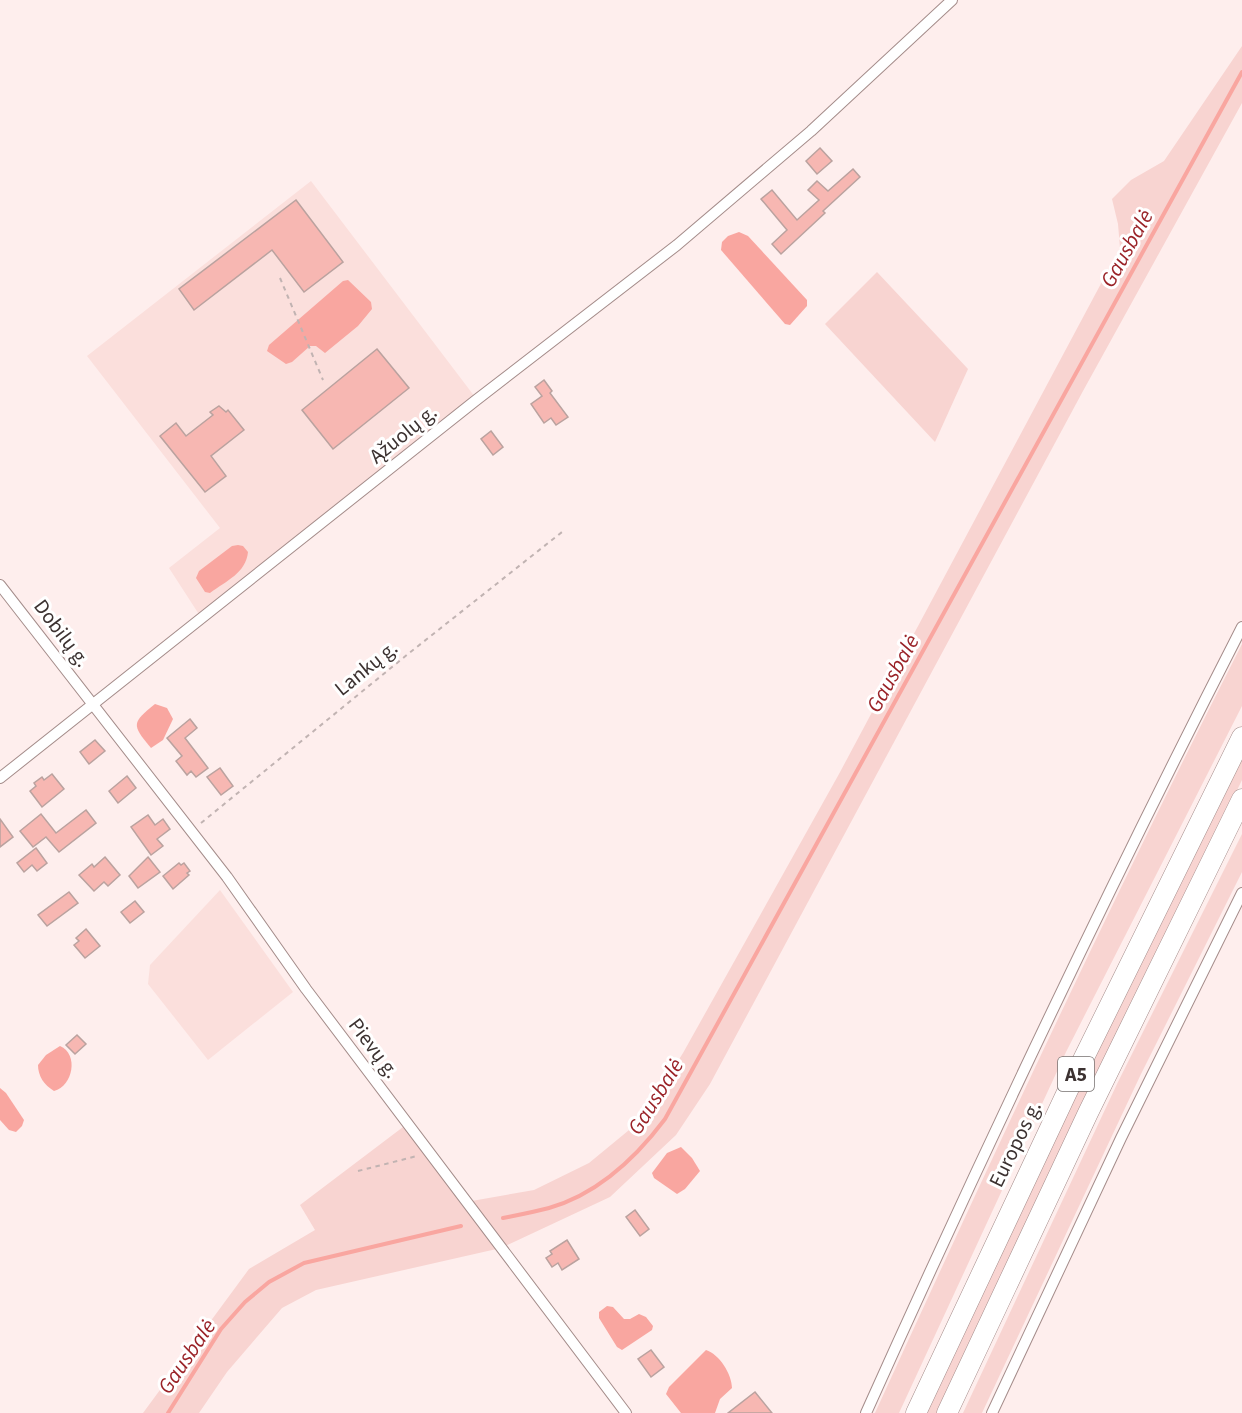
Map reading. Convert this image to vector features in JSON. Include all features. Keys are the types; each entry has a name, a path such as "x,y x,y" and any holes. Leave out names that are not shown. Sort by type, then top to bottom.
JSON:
{"highway":[{"name":"Europos g.","path":"916,1413 1073,1080 1242,737"},
{"name":"A5","path":"947,1413 1088,1113 1242,799"}],"street":[{"name":"Ąžuolų g.","path":"0,778 484,394 677,245 828,116 952,0"},
{"name":"Dobilų g.","path":"0,585 92,705"},
{"path":"866,1413 1071,972 1242,627"},
{"name":"Pievų g.","path":"92,705 227,877 306,989 626,1413"},
{"path":"992,1413 1121,1138 1242,893"}],"path":[{"path":"280,278 323,380"},
{"name":"Lankų g.","path":"191,830 562,532"},
{"path":"358,1171 428,1151"}],"shaded area":[{"path":"1242,46 1242,103 1083,391 710,1084 676,1135 610,1197 501,1248 316,1290 282,1308 227,1372 199,1413 143,1413 249,1269 315,1230 300,1205 407,1124 466,1202 534,1190 589,1163 640,1121 683,1053 839,774 1120,248 1118,224 1112,199 1131,180 1164,161"},
{"path":"311,181 475,397 202,619 169,568 220,528 87,356"},
{"path":"739,232 748,236 807,300 807,306 790,325 785,324 721,250 722,242 728,236"},
{"path":"877,272 968,369 935,442 825,324"},
{"path":"348,280 371,302 372,309 358,326 325,353 316,346 310,346 292,362 286,364 267,351 269,345 343,281"},
{"path":"232,546 243,546 248,552 243,566 229,580 210,593 205,592 196,578 199,571"},
{"path":"1242,644 1242,706 1066,1052 899,1413 875,1413 1054,1027"},
{"path":"155,704 167,708 173,719 163,740 151,748 137,729 137,724 138,720"},
{"path":"1242,758 1242,780 1076,1117 937,1413 925,1413 1036,1174"},
{"path":"1242,834 1242,872 1141,1074 982,1413 963,1413 1117,1084"},
{"path":"220,890 293,992 208,1060 148,984 150,965"},
{"path":"60,1046 70,1056 71,1070 66,1083 54,1091 42,1080 38,1065 46,1055"},
{"path":"0,1088 24,1120 16,1132 9,1130 0,1120"},
{"path":"681,1147 700,1171 685,1189 677,1194 654,1178 652,1173 667,1153"},
{"path":"607,1306 613,1307 624,1319 630,1319 639,1314 646,1317 653,1326 652,1330 622,1350 617,1347 599,1318 599,1312"},
{"path":"706,1350 724,1365 732,1388 720,1399 715,1413 681,1413 666,1394 669,1387"}],"building":[{"path":"820,148 832,161 817,174 806,161"},
{"path":"853,169 860,177 781,254 772,244 787,230 761,199 772,190 797,220 819,200 808,190 817,181 828,191"},
{"path":"296,200 343,262 304,292 272,250 194,310 179,289"},
{"path":"377,349 409,388 333,449 302,410"},
{"path":"544,380 552,391 550,393 568,417 556,425 551,418 544,423 531,404 542,396 535,387"},
{"path":"219,406 226,412 228,410 244,430 211,456 226,476 205,492 160,436 176,423 186,436 213,415 210,412"},
{"path":"491,431 503,447 493,455 481,439"},
{"path":"190,719 197,728 185,738 208,768 196,777 191,771 187,775 176,761 182,756 167,738"},
{"path":"95,740 105,751 89,764 80,752"},
{"path":"220,768 233,786 221,795 207,777"},
{"path":"52,774 64,789 42,807 30,791 36,786 34,783"},
{"path":"127,776 136,788 118,803 109,791"},
{"path":"86,810 96,823 59,852 46,837 33,847 20,831 41,814 56,833"},
{"path":"148,815 155,825 163,819 170,829 157,839 163,846 151,855 131,827"},
{"path":"0,819 13,837 0,847"},
{"path":"36,848 47,863 37,871 32,865 24,872 17,863"},
{"path":"105,857 120,875 108,886 104,882 94,891 79,875 92,864 94,867"},
{"path":"148,857 160,872 138,888 129,876"},
{"path":"179,863 181,865 184,863 190,871 187,873 189,875 173,889 163,876"},
{"path":"69,892 78,903 47,926 38,915"},
{"path":"135,901 144,912 130,923 121,912"},
{"path":"86,929 100,946 85,958 74,945 79,941 76,938"},
{"path":"77,1035 86,1044 75,1054 66,1045"},
{"path":"635,1210 649,1229 640,1236 626,1217"},
{"path":"567,1240 579,1259 562,1270 558,1263 552,1267 546,1258 552,1254 550,1251"},
{"path":"651,1350 664,1367 651,1377 638,1359"},
{"path":"755,1392 772,1413 728,1413"}],"waterway":[{"name":"Gausbalė","path":"503,1218 567,1202 584,1194 628,1161 665,1119 1242,72"},
{"name":"Gausbalė","path":"168,1413 221,1329 245,1302 269,1282 304,1263 461,1226"}]}
